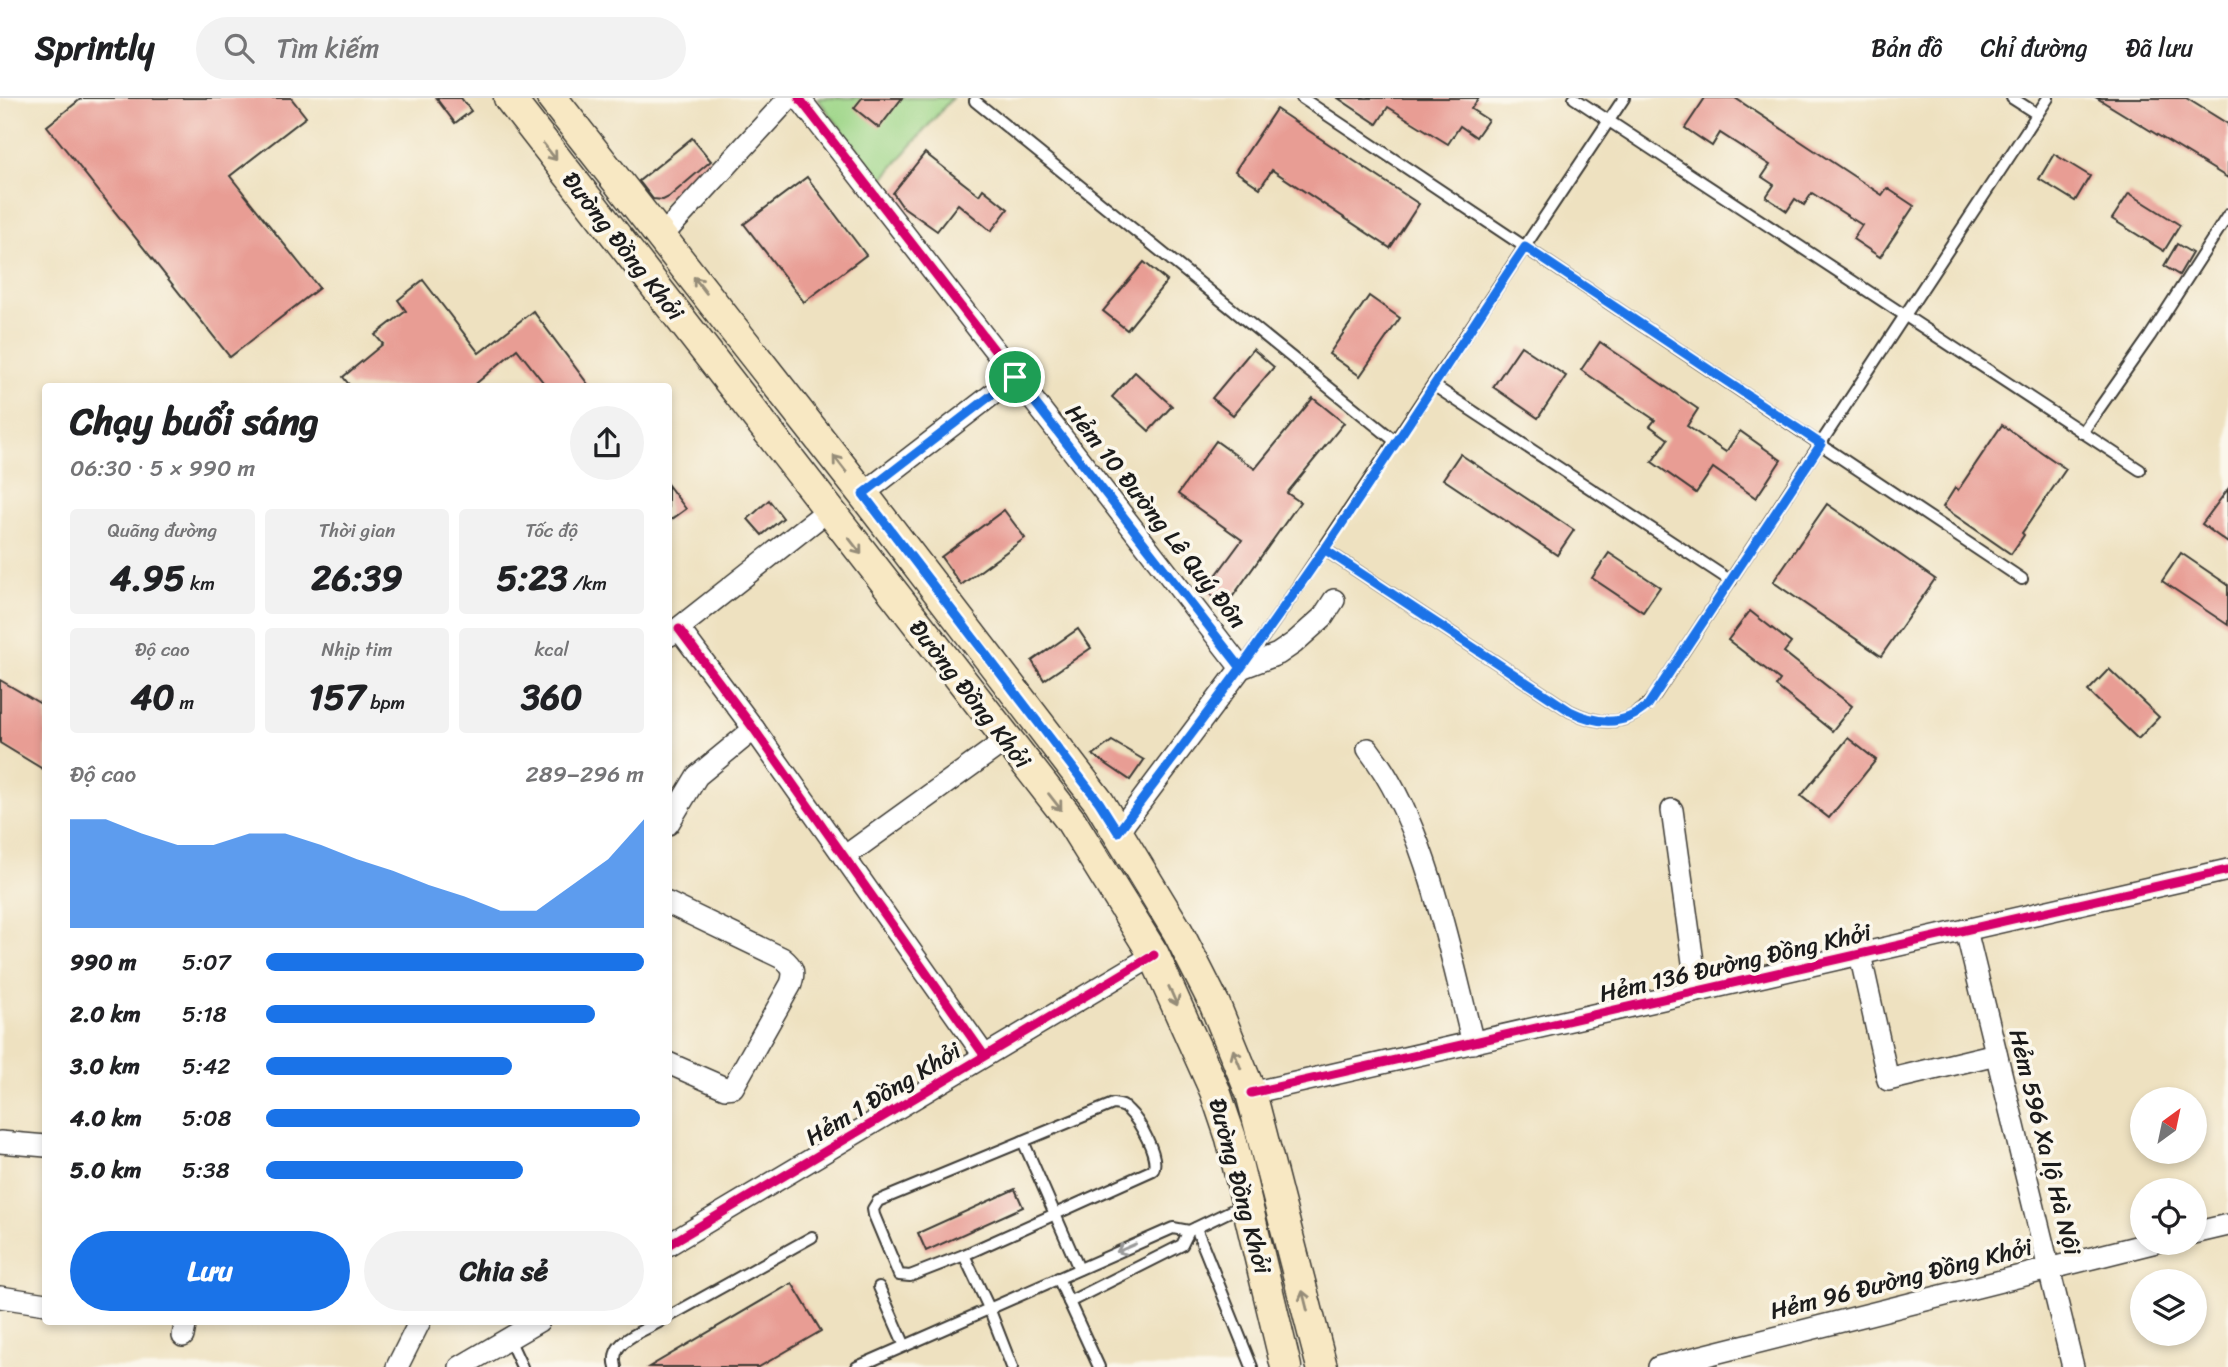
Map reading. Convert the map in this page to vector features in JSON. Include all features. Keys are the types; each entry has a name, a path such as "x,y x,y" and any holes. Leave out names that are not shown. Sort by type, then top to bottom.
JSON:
{"main road":[{"name":"Đường Đồng Khởi","path":"509,98 1071,821 1154,955 1215,1091 1231,1138 1286,1367"},
{"name":"Đường Đồng Khởi","path":"552,98 863,494 1099,802 1118,832 1178,932 1215,1005 1251,1093 1322,1367"},
{"path":"738,395 767,371"},
{"path":"1091,853 1118,832"}],"street":[{"path":"662,236 789,98"},
{"name":"Hẻm 10 Đường Lê Quý Đôn","path":"799,98 1241,668"},
{"path":"863,494 1015,377"},
{"path":"827,510 674,632 754,729 984,1055"},
{"path":"1118,832 1241,668 1278,654 1294,643 1322,617 1334,600"},
{"path":"672,817 697,776 754,729"},
{"path":"844,857 1006,740"},
{"path":"1368,748 1383,768 1398,798 1431,883 1473,1043"},
{"path":"1672,810 1697,991"},
{"name":"Hẻm 136 Đường Đồng Khởi","path":"1251,1093 2228,870"},
{"path":"672,905 782,958 794,973 791,984 733,1087 725,1087 672,1065"},
{"name":"Hẻm 596 Xa lộ Hà Nội","path":"1966,930 2073,1367"},
{"path":"1860,954 1888,1080 1996,1054"},
{"name":"Hẻm 1 Đồng Khởi","path":"672,1243 1154,955"},
{"path":"0,1142 42,1146"},
{"path":"2207,1230 2228,1225"},
{"name":"Hẻm 96 Đường Đồng Khởi","path":"1659,1367 2130,1248"},
{"path":"0,1297 42,1303"},
{"path":"397,1367 418,1325"},
{"path":"460,1367 532,1325"}],"lane":[{"path":"1302,98 2022,579"},
{"path":"1574,98 2140,470"},
{"path":"1241,668 1324,549 1624,98"},
{"path":"2012,98 2037,114"},
{"path":"1324,549 1570,711 1584,718 1608,722 1630,718 1648,705 2048,98"},
{"path":"975,102 1395,441"},
{"path":"2082,433 2150,337 2228,215"},
{"path":"1433,386 1731,581"},
{"path":"1113,1104 1122,1105 1139,1124 1156,1158 1153,1170 1144,1175 964,1255 910,1276 899,1275 873,1209 878,1201 1023,1141 1113,1104"},
{"path":"1023,1141 1079,1269"},
{"path":"1069,1301 1182,1245 1192,1230 1245,1204"},
{"path":"857,1367 1173,1228 1192,1230"},
{"path":"1192,1230 1252,1367"},
{"path":"672,1315 812,1237"},
{"path":"964,1255 989,1308 1012,1367"},
{"path":"1058,1278 1099,1367"},
{"path":"879,1287 905,1346"},
{"path":"616,1367 614,1357 619,1344 654,1325"},
{"path":"509,1339 522,1367"}],"green space":[{"path":"817,98 952,98 882,180"}],"building":[{"path":"82,98 291,98 306,117 230,176 319,288 230,357 47,126"},
{"path":"436,98 461,98 471,111 455,123"},
{"path":"862,98 902,98 879,128 854,108"},
{"path":"1338,98 1479,98 1471,109 1488,120 1476,137 1460,126 1448,144 1388,107 1377,124"},
{"path":"1705,98 1735,98 1882,195 1887,188 1914,206 1880,257 1853,239 1862,225 1812,193 1804,205 1795,199 1787,211 1766,197 1774,185 1762,177 1770,165 1720,133 1712,146 1685,128"},
{"path":"2097,98 2186,98 2228,124 2228,178"},
{"path":"1276,109 1419,204 1390,248 1272,170 1260,188 1235,171"},
{"path":"692,138 711,161 669,197 663,200 653,199 639,181"},
{"path":"925,153 979,195 983,189 1008,209 991,231 958,204 937,231 902,206 893,193"},
{"path":"2054,154 2090,176 2075,201 2039,179"},
{"path":"807,177 866,255 804,302 744,224"},
{"path":"2129,193 2180,225 2164,251 2112,219"},
{"path":"2177,244 2192,253 2179,275 2164,266"},
{"path":"1144,262 1167,281 1127,330 1103,311"},
{"path":"423,280 479,353 533,311 587,383 544,383 517,349 477,383 348,383 343,377 383,344 375,335 406,311 398,300"},
{"path":"1369,296 1400,318 1360,376 1329,354"},
{"path":"1600,342 1698,409 1687,426 1726,452 1740,431 1781,460 1756,498 1713,468 1696,493 1652,462 1668,439 1650,426 1655,420 1581,370"},
{"path":"1521,346 1566,376 1538,418 1493,387"},
{"path":"1253,349 1274,367 1233,415 1212,398"},
{"path":"1135,372 1172,406 1149,431 1112,397"},
{"path":"1313,398 1344,423 1287,493 1300,502 1223,610 1206,589 1242,540 1178,494 1216,441 1255,469"},
{"path":"2002,425 2066,469 2022,533 2024,535 2011,554 1943,507 1955,488 1958,490"},
{"path":"1460,454 1574,530 1557,555 1443,479"},
{"path":"2228,489 2228,543 2202,524"},
{"path":"672,490 686,509 672,519"},
{"path":"769,500 783,518 762,535 748,519"},
{"path":"1827,504 1935,579 1881,656 1773,582"},
{"path":"1004,510 1025,538 961,585 941,557"},
{"path":"1609,553 1660,587 1643,612 1592,578"},
{"path":"2181,553 2228,585 2228,625 2162,581"},
{"path":"1750,611 1791,643 1784,652 1852,706 1832,731 1776,686 1780,680 1728,640"},
{"path":"1078,629 1091,648 1044,680 1032,661"},
{"path":"2109,669 2159,717 2138,739 2088,691"},
{"path":"0,680 42,705 42,769 0,743"},
{"path":"1848,738 1876,760 1829,818 1801,796"},
{"path":"1112,741 1144,760 1130,780 1093,755"},
{"path":"1015,1189 1023,1207 926,1251 918,1233"},
{"path":"792,1283 821,1331 759,1367 649,1367"}],"cycle path":[{"path":"799,98 1241,668"},
{"path":"679,629 754,729 984,1055"},
{"path":"1251,1093 2228,870"},
{"path":"672,1243 1154,955"}],"route":[{"path":"1015,377 863,494 1099,802 1118,832 1241,668 1287,603 1324,549 1433,386 1525,247 1821,444 1648,705 1630,718 1608,722 1584,718 1570,711 1324,549 1241,668 1015,377"}]}
